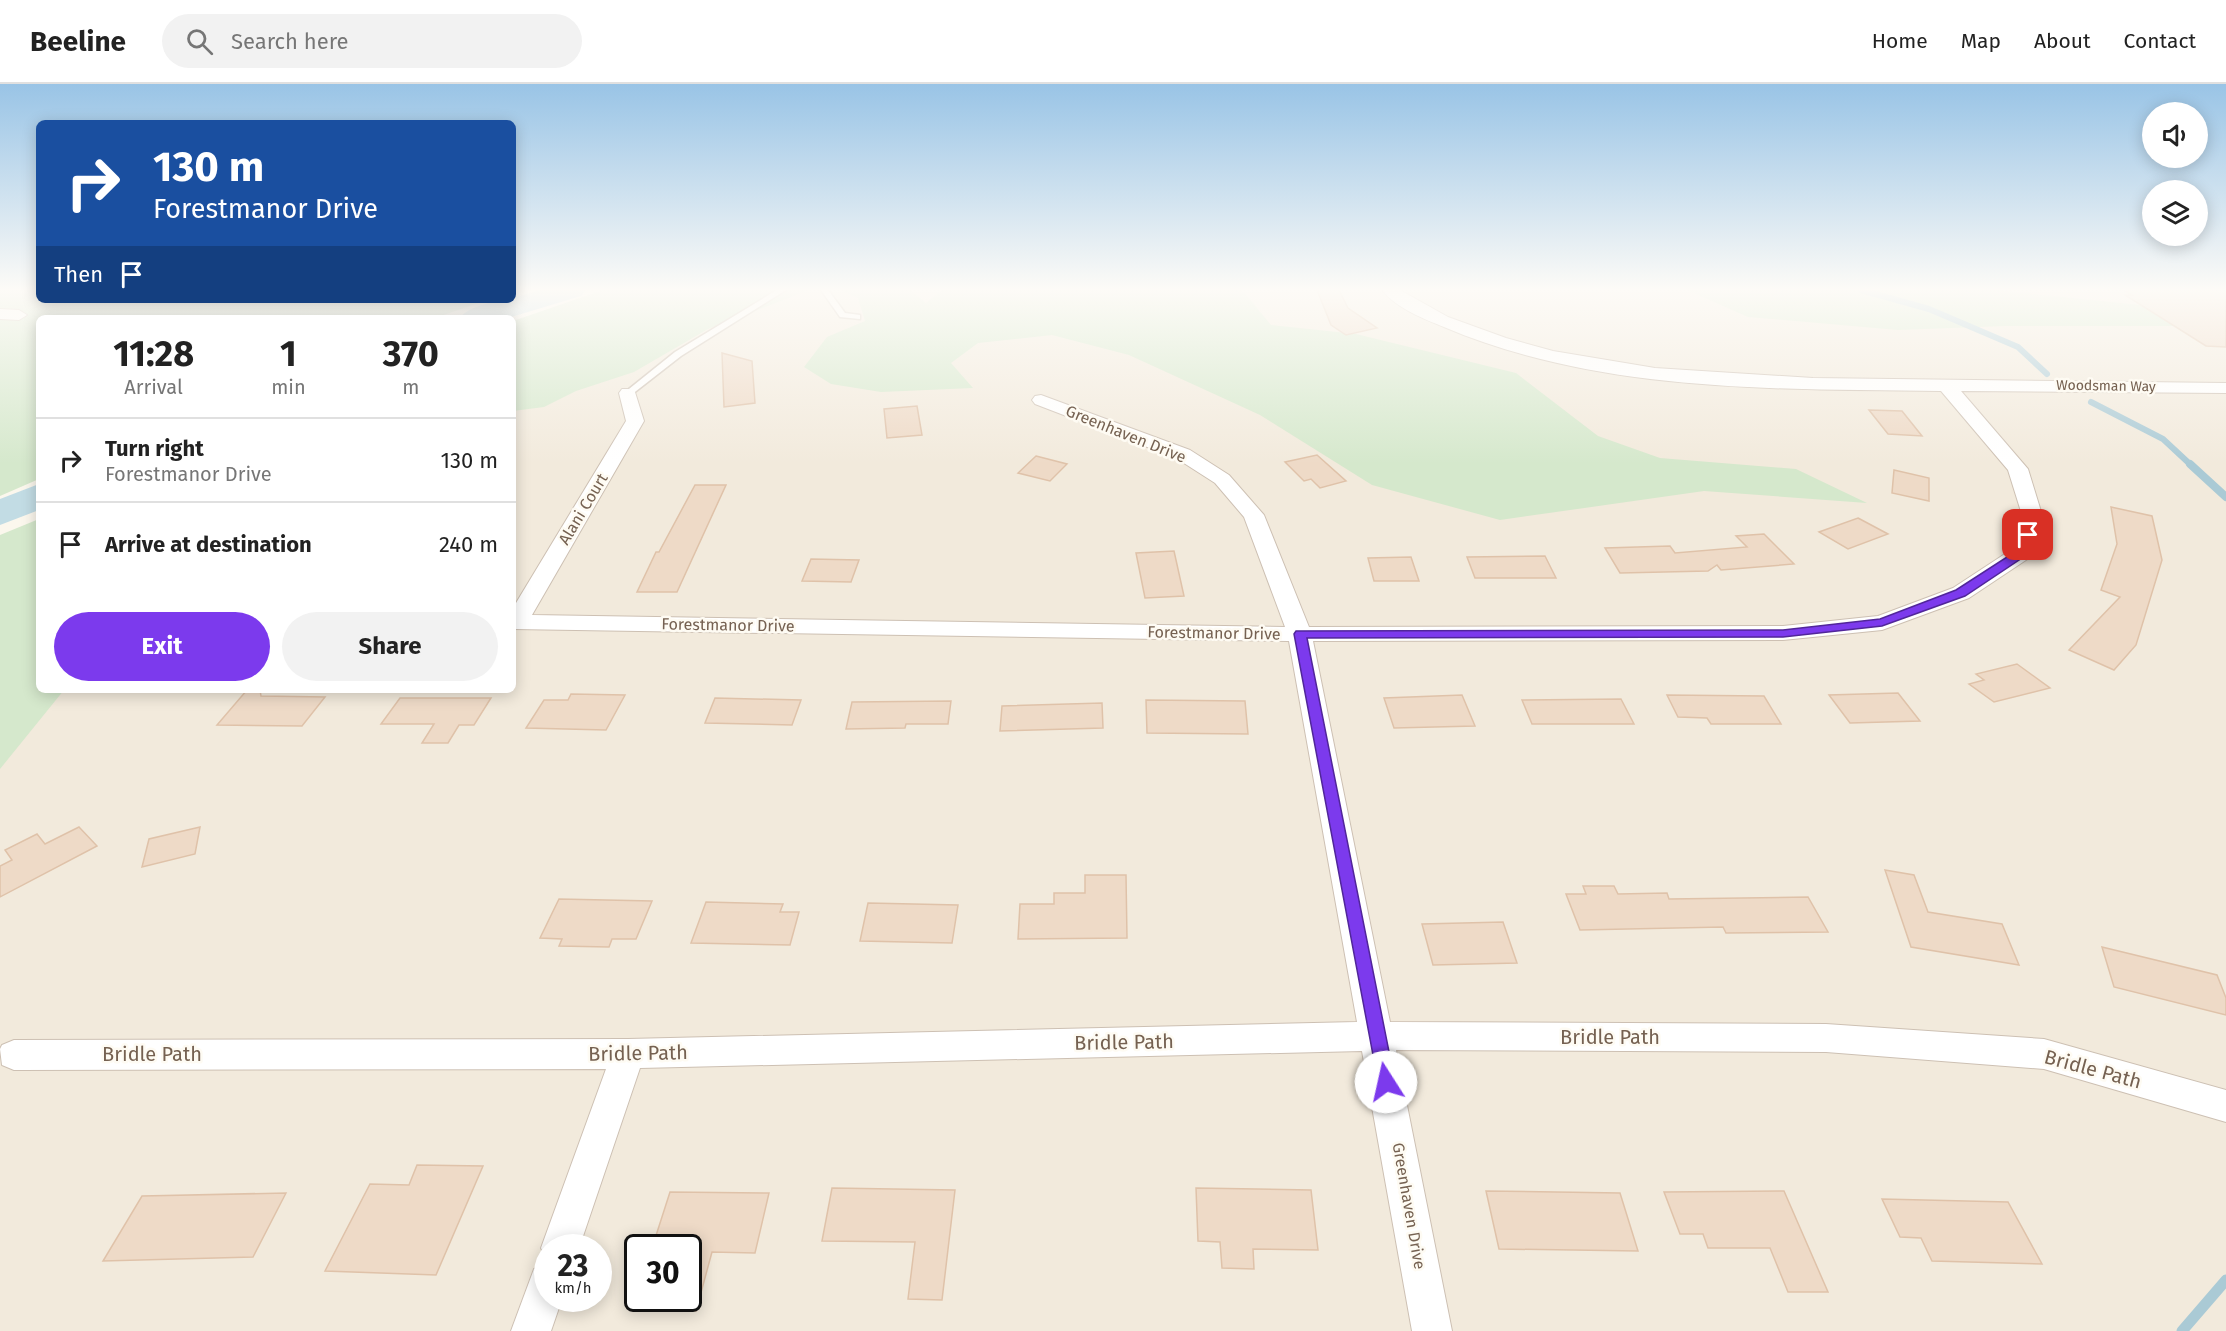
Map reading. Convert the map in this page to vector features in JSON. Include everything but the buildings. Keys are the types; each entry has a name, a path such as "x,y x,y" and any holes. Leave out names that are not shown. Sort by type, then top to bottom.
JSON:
{"street":[{"name":"Woodsman Way","path":"1518,348 1612,368 1703,379 1756,382 2226,388"},
{"name":"Forestmanor Drive","path":"516,622 1300,634 1783,633 1882,623 1961,593 2024,551 2033,518 2018,469 1946,385"},
{"name":"Alani Court","path":"516,619 635,421 628,393"},
{"name":"Greenhaven Drive","path":"1041,400 1183,454 1222,479 1254,515 1300,634 1432,1331"},
{"name":"Bridle Path","path":"14,1055 628,1054 1377,1036 1826,1038 2044,1054 2226,1106"},
{"path":"565,1234 628,1054"},
{"path":"531,1331 538,1312"}],"lane":[{"path":"628,393 687,348"}],"shaded area":[{"path":"610,348 2226,348 2226,1331 0,1331 0,677 36,689 36,693 516,693 516,392"}],"green space":[{"path":"0,348 36,348 36,480 0,496"},
{"path":"516,348 675,348 634,372 576,391 544,407 516,411"},
{"path":"818,348 971,348 951,363 973,388 881,392 831,384 804,367"},
{"path":"1103,348 1414,348 1516,373 1598,436 1660,458 1796,469 1867,503 1704,491 1500,520 1372,485 1260,415 1129,355"},
{"path":"36,520 36,693 62,693 0,769 0,535"}],"waterway":[{"path":"2019,348 2047,374"},
{"path":"2091,402 2163,439 2192,466"},
{"path":"2190,464 2226,497"},
{"path":"0,513 36,497"},
{"path":"2182,1331 2226,1280"}],"route":[{"path":"1386,1082 1300,634 1783,633 1882,623 1961,593 2024,551 2028,535"}]}
